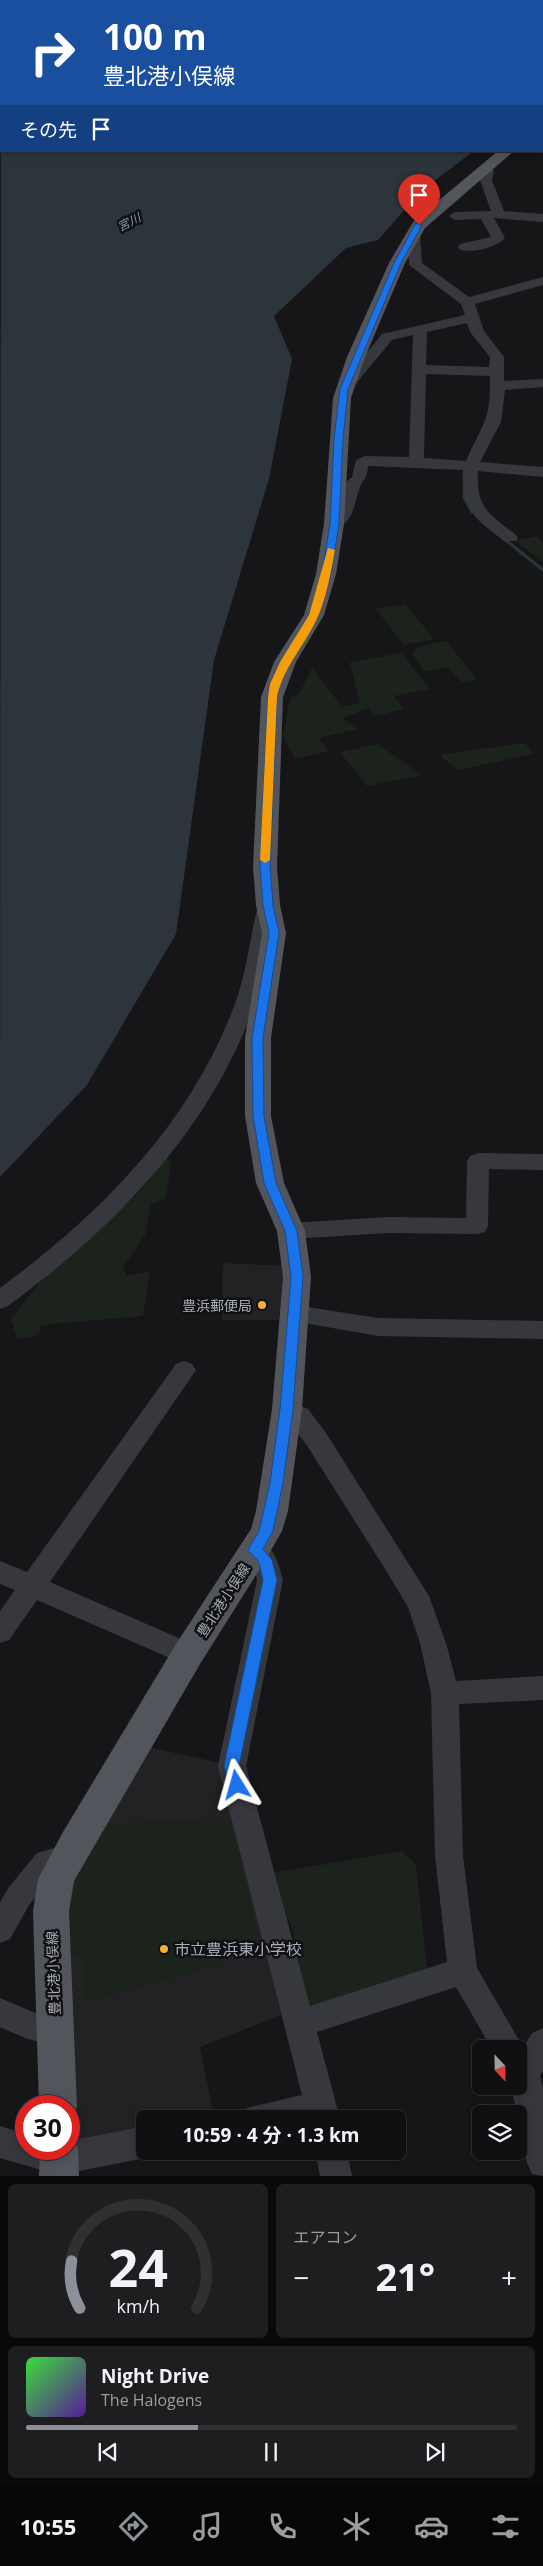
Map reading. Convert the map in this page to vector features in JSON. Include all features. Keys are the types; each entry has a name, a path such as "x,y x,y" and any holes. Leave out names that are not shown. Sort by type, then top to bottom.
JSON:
{"main road":[{"name":"豊北港小俣線","path":"58,2095 51,1911 56,1879 188,1654 255,1550 266,1531 272,1511 286,1409 297,1277 291,1231 270,1183 258,1116 258,1038 274,933 268,905 265,867 272,697 275,684 285,662 314,615 326,574 334,524 338,439 344,389 397,263 419,225 506,152"}],"street":[{"path":"465,247 489,243 498,238 486,180 488,171 486,168"},
{"path":"455,216 493,214 543,218"},
{"path":"414,233 414,260 416,264 467,302 471,318 478,332 497,357 493,423 471,467 470,501 476,510 510,538"},
{"path":"467,302 543,281"},
{"path":"344,389 387,337 471,318"},
{"path":"416,462 420,330"},
{"path":"420,369 543,383"},
{"path":"334,524 344,513 354,482 359,479 361,463 365,460 543,472"},
{"path":"0,1300 59,1255 112,1207 147,1170 196,1105 209,1085 246,1000 268,905"},
{"path":"291,1231 387,1225 478,1226 478,1161 543,1162"},
{"path":"295,1314 378,1327 543,1330"},
{"path":"0,1632 184,1370"},
{"path":"286,1409 299,1416 316,1440 420,1604 433,1643 445,1693 450,1856 463,1971 504,2040"},
{"path":"255,1550 265,1560 270,1580 232,1766 298,2024 322,2110"},
{"path":"0,1572 188,1654"},
{"path":"445,1693 543,1688"},
{"path":"0,1929 19,1896 47,1862 68,1858"},
{"path":"298,2024 463,1971"},
{"path":"0,2012 38,2028 55,2030"},
{"path":"528,2054 543,2043"},
{"path":"525,2095 543,2163"},
{"path":"0,2142 59,2161 136,2144"},
{"path":"333,2160 336,2176"}],"shaded area":[{"path":"536,536 543,543 543,562 516,541"},
{"path":"405,604 434,639 404,645 376,609"},
{"path":"446,641 477,679 462,682 448,667 425,672 412,653 421,646"},
{"path":"401,653 430,689 394,696 404,709 375,716 368,708 342,718 357,729 319,738 329,751 295,759 283,736 290,698 299,694 312,668 342,707 360,703 350,662"},
{"path":"525,743 533,754 459,770 441,757 442,754"},
{"path":"377,744 422,775 367,786 340,752"},
{"path":"166,1158 171,1162 166,1198 151,1205 145,1235 123,1267 127,1276 150,1271 143,1316 41,1325 39,1335 17,1339 11,1319 47,1273 138,1194"},
{"path":"223,1263 289,1266 287,1320 222,1320"},
{"name":"市立豊浜東小学校","path":"144,1746 220,1763 281,2015 200,2047 213,2110 136,2110 136,2132 80,2143 80,2095 69,2095 61,1925 87,1846"},
{"path":"230,1818 261,1945 223,1954 220,1964 84,2003 84,1956 70,1954 70,1885 106,1823"},
{"path":"402,1851 416,1865 428,1979 305,2013 288,1950 297,1947 289,1919 281,1920 268,1874"}],"water":[{"name":"宮川","path":"1,152 473,152 422,190 378,240 346,248 274,316 292,359 269,479 214,660 176,934 87,1085 0,1177"}],"waterway":[{"path":"465,489 464,497 472,512"},
{"path":"503,538 543,570"}],"slow traffic":[{"path":"265,860 272,697 275,684 285,662 314,615 331,550"}],"place":[{"name":"豊浜郵便局","path":"262,1305"},
{"name":"市立豊浜東小学校","path":"164,1949"}],"route":[{"path":"237,1785 232,1766 270,1580 265,1560 255,1550 266,1531 272,1511 286,1409 297,1277 291,1231 270,1183 262,1148 258,1116 258,1038 260,1014 274,933 268,905 265,867 272,697 275,684 285,662 314,615 326,574 334,524 338,439 344,389 391,276 419,225"}]}
